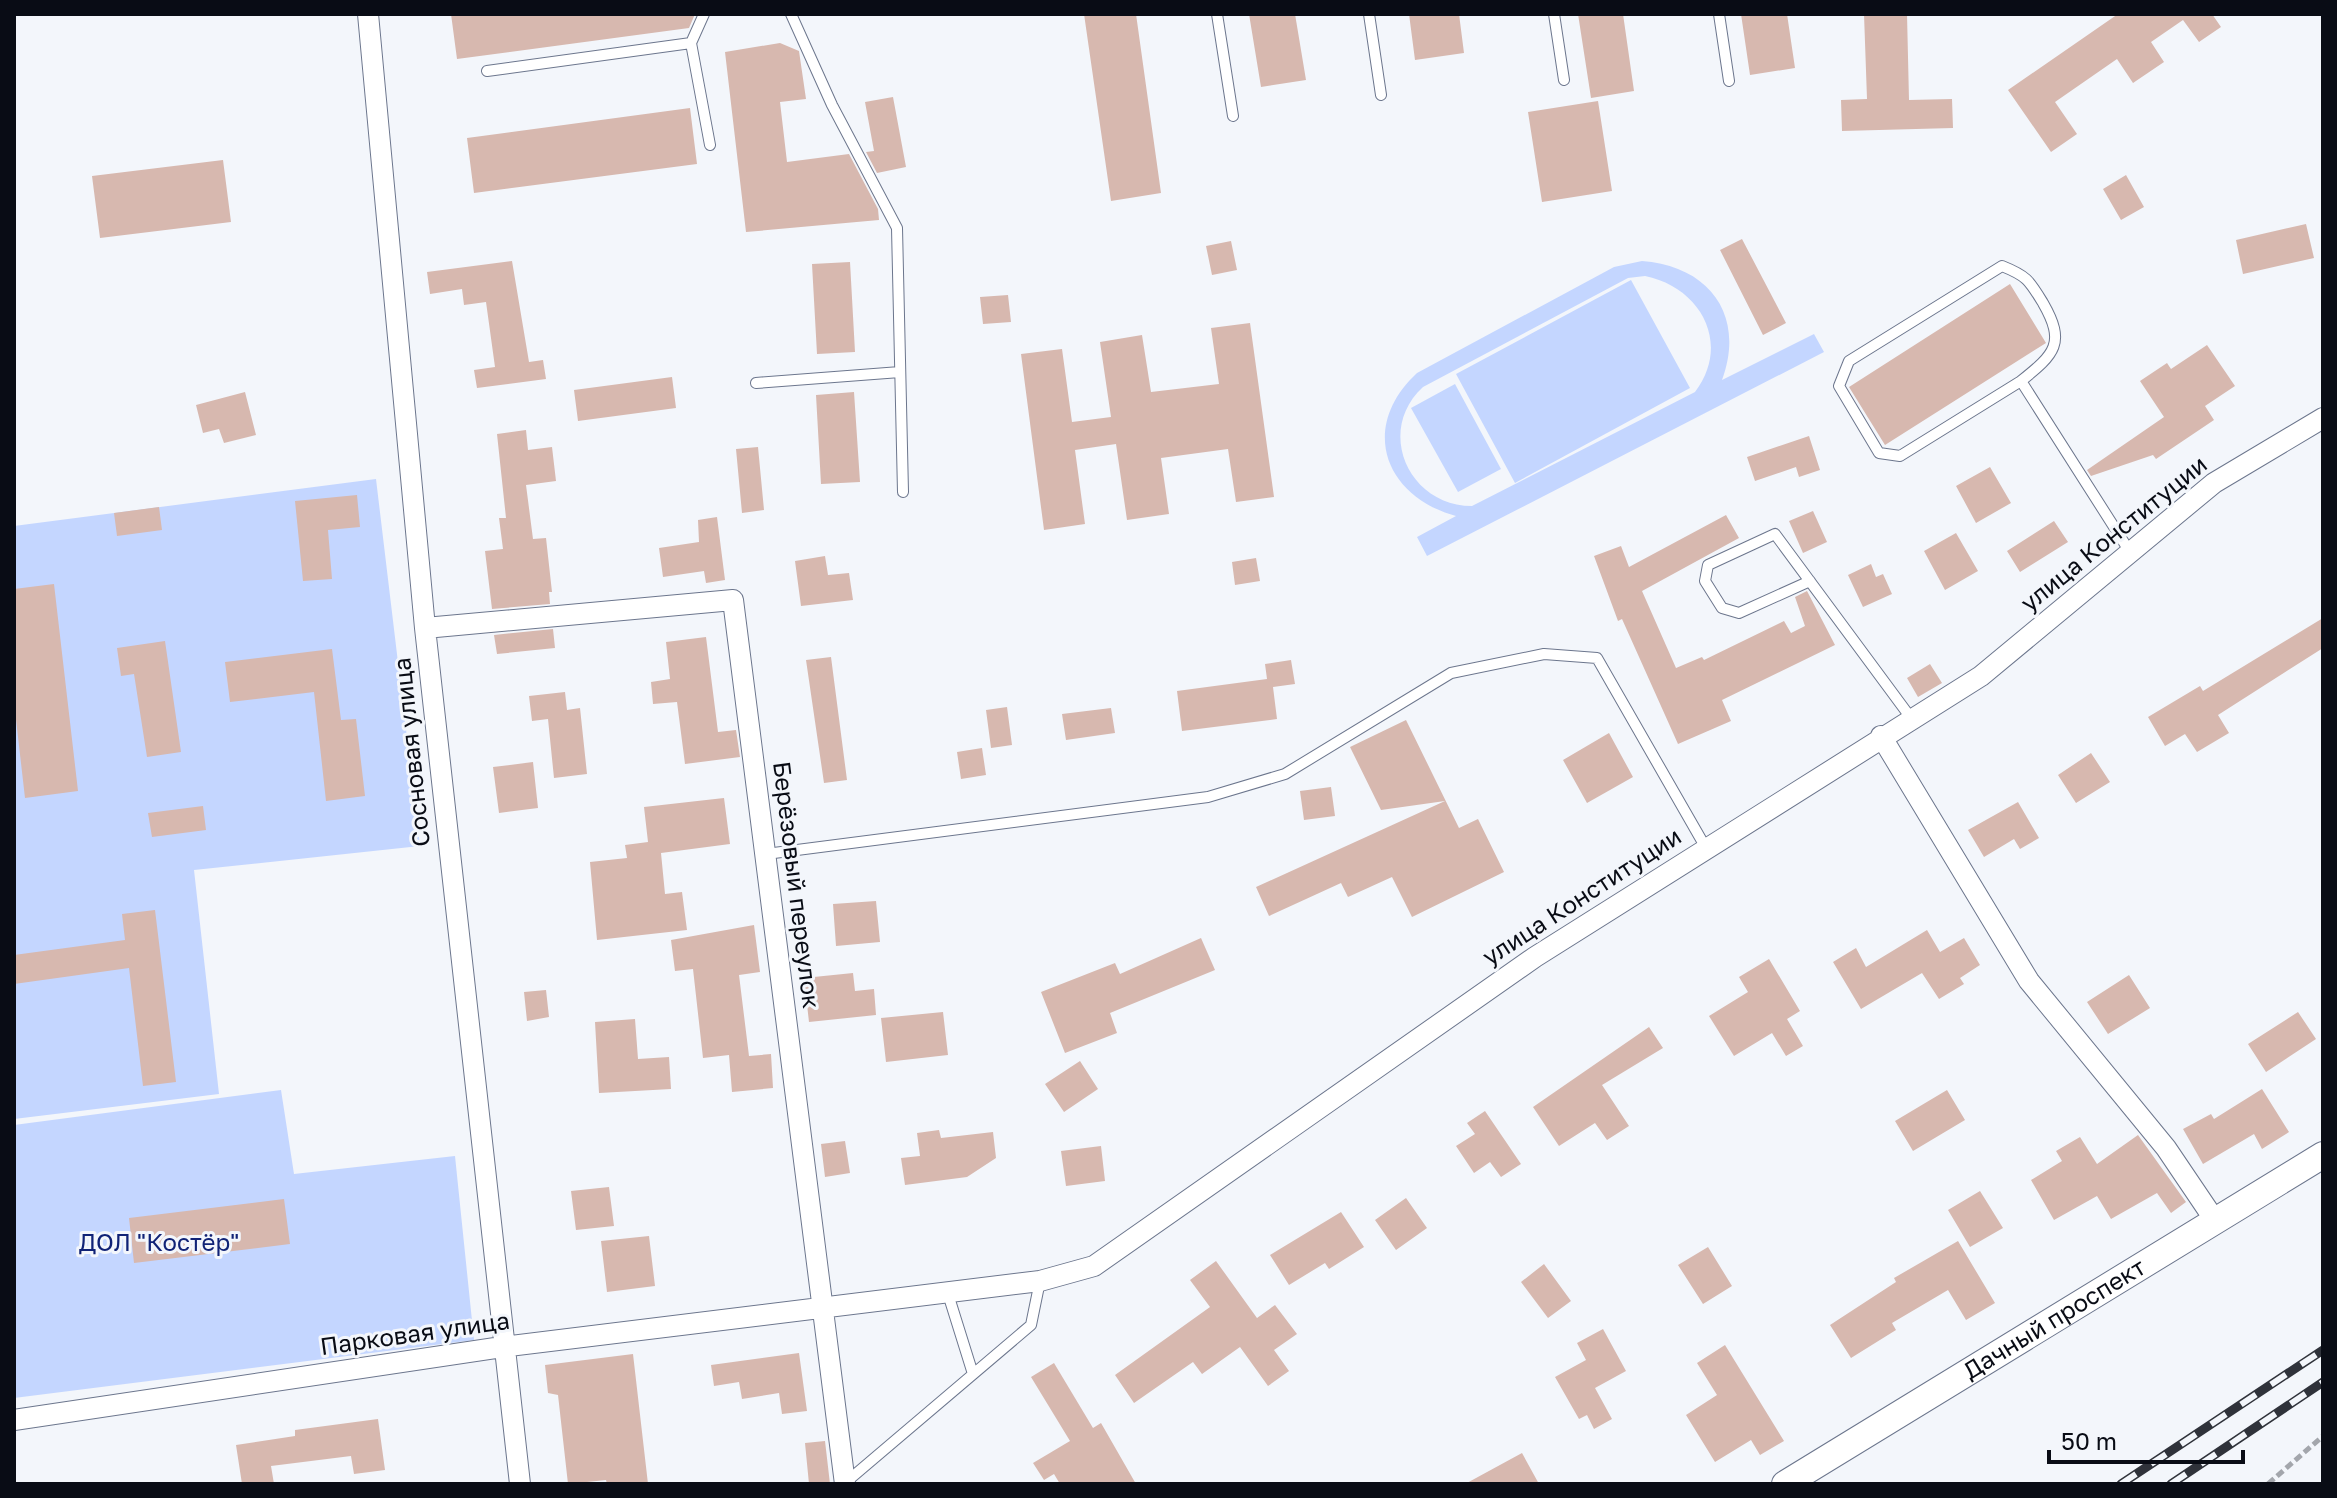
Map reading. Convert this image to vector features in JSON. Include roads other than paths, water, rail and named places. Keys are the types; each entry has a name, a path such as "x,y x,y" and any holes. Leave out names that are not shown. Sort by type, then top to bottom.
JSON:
{"street":[{"name":"Сосновая улица","path":"368,14 425,628 502,1347 520,1484"},
{"name":"улица Конституции","path":"824,1307 1040,1281 1094,1266 1535,957 1881,736 1981,676 2214,483 2323,418"},
{"name":"Берёзовый переулок","path":"425,628 733,600 845,1484"},
{"path":"1881,736 2029,981 2166,1148 2216,1222"},
{"name":"Дачный проспект","path":"1785,1484 2323,1155"},
{"name":"Парковая улица","path":"14,1420 502,1347 824,1307"}],"lane":[{"path":"704,14 691,43 710,145"},
{"path":"791,14 832,105 897,228 903,492"},
{"path":"1217,14 1233,116"},
{"path":"1369,14 1381,95"},
{"path":"1554,14 1564,80"},
{"path":"1719,14 1729,81"},
{"path":"487,71 691,43"},
{"path":"2002,266 2027,276 2057,328 2055,343 2046,361 2021,381 1900,456 1879,453 1839,386 1849,361 2002,266"},
{"path":"756,383 900,372"},
{"path":"2021,381 2130,552"},
{"path":"1810,581 1739,613 1722,608 1705,581 1708,565 1775,534 1810,581 1911,718"},
{"path":"766,854 1208,797 1285,774 1451,673 1544,654 1597,658 1706,848"},
{"path":"845,1484 1031,1325 1040,1281"},
{"path":"948,1294 973,1374"}],"railway":[{"path":"2121,1484 2323,1350"},
{"path":"2171,1484 2323,1382"}],"park label":[{"name":"ДОЛ \"Костёр\"","path":"159,1243"}]}
